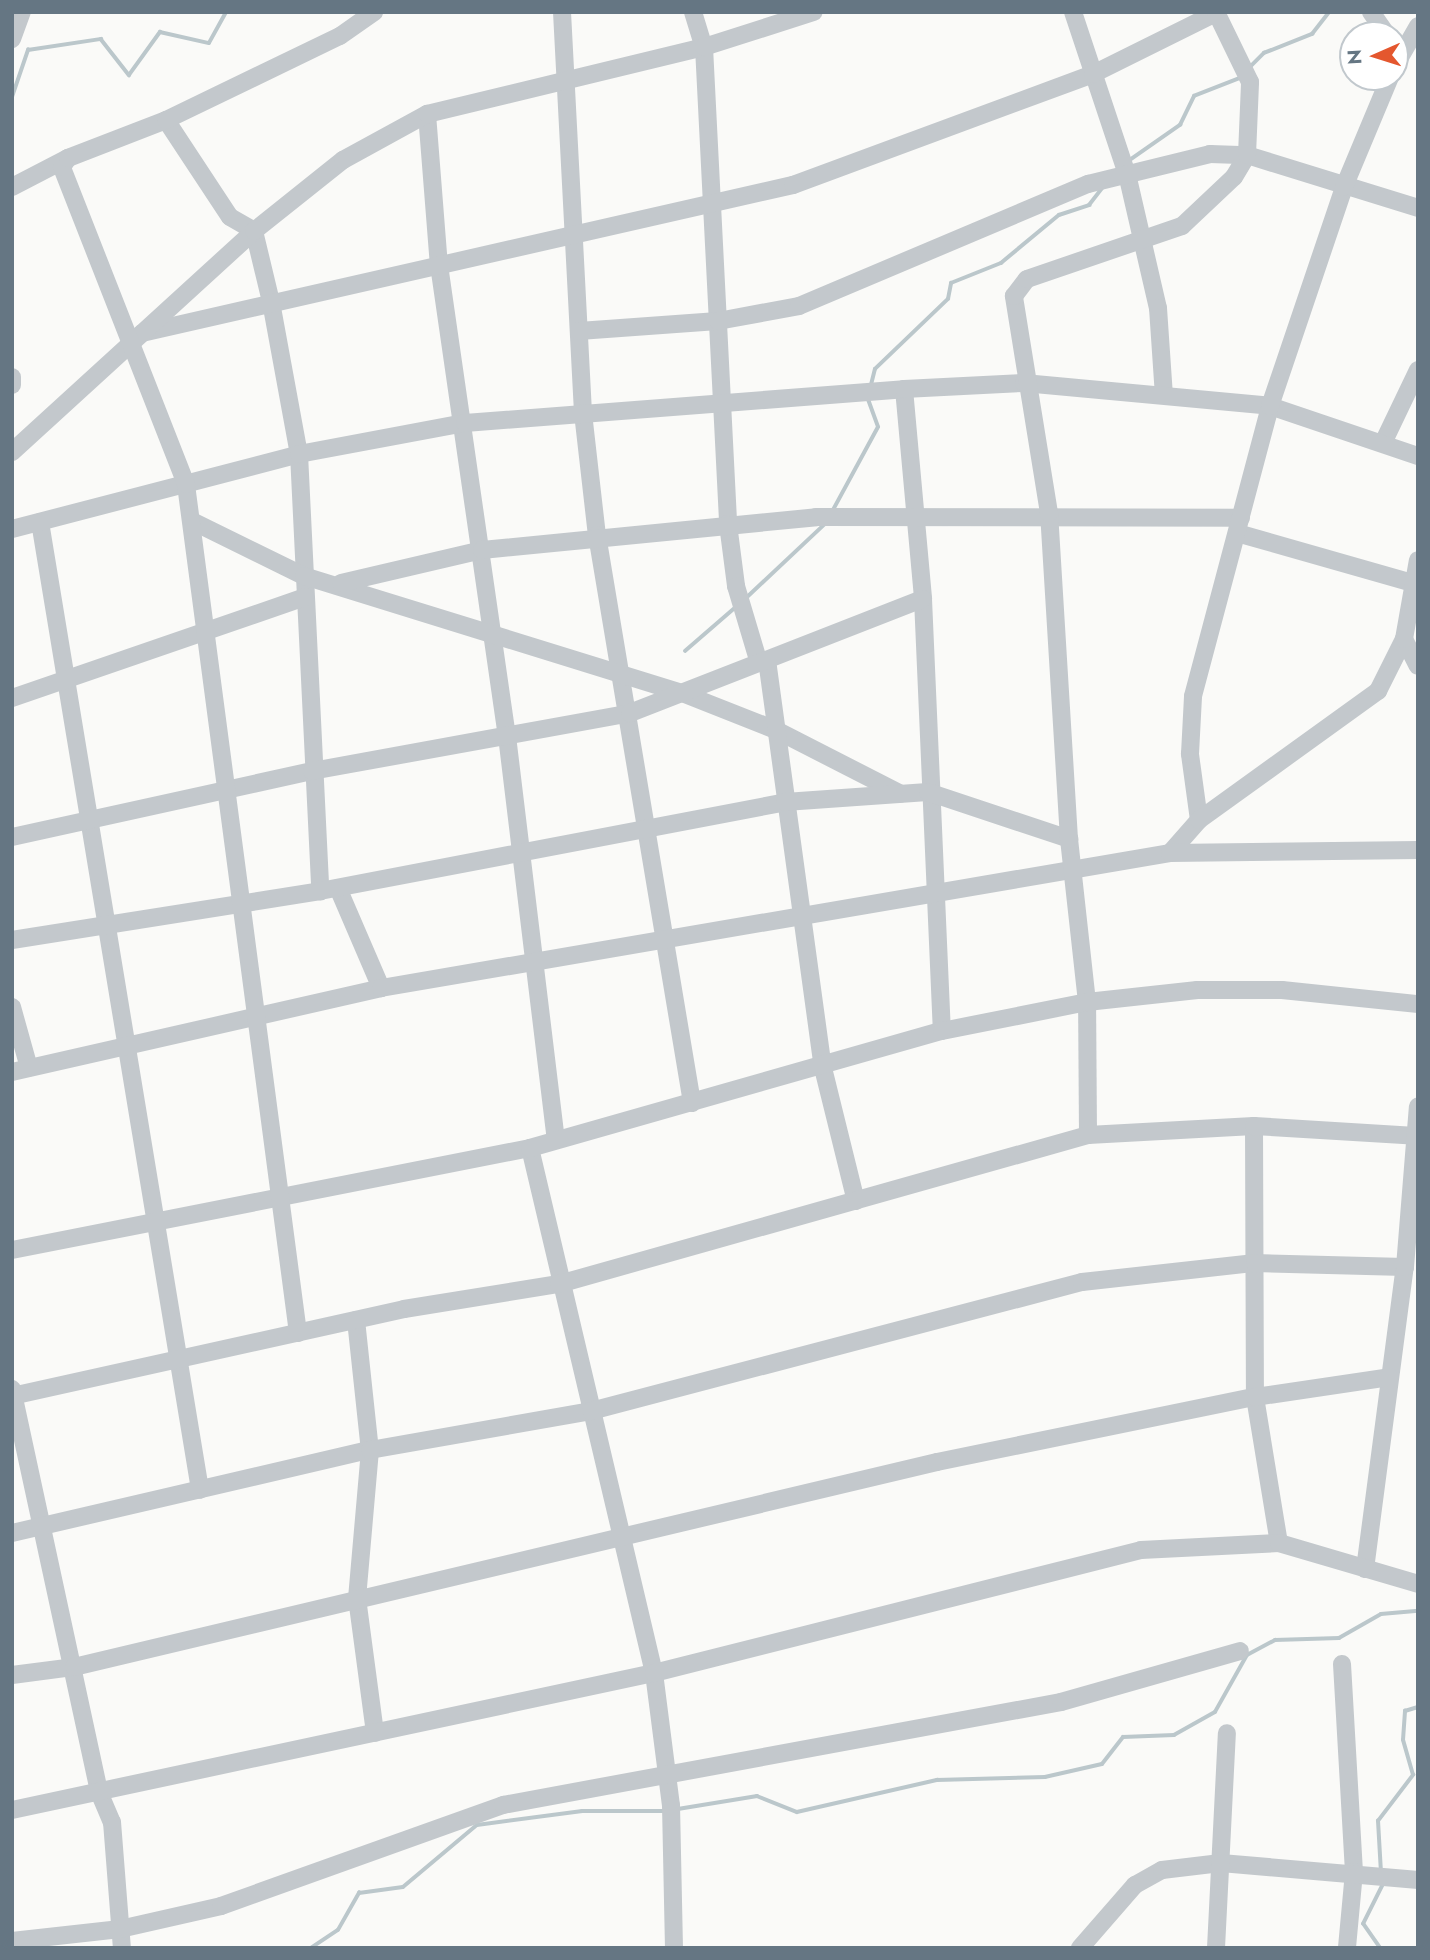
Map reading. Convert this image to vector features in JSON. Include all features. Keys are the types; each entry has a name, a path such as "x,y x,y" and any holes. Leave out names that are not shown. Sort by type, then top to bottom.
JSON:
{"street":[{"path":"12,40 22,12"},
{"path":"12,187 68,158 166,120 340,36 374,12"},
{"path":"562,12 583,413 597,535 631,713 646,827 692,1103"},
{"path":"693,12 704,47 728,524 736,586 763,661 776,730 799,916 823,1068 856,1201"},
{"path":"12,452 254,231 343,160 427,114 704,47 814,12"},
{"path":"1073,12 1127,174 1161,322 1164,395"},
{"path":"142,332 713,200 793,184 1093,75 1217,12 1250,82 1247,155 1196,217 1142,242 1018,286 1024,383 1049,513 1069,838 1076,869 1087,1002 1088,1135"},
{"path":"1199,820 1190,754 1194,696 1270,406 1344,187 1385,91"},
{"path":"427,114 439,265 465,423 508,736 518,852 556,1140"},
{"path":"166,120 230,217 254,231 271,302 299,454 312,771 320,891"},
{"path":"579,331 718,321 828,297 1088,184 1198,156 1247,155 1418,208"},
{"path":"68,158 62,177 127,346 186,484 242,903 261,1016 298,1333"},
{"path":"1383,443 1418,370"},
{"path":"12,377 12,385"},
{"path":"12,529 299,454 465,423 721,401 904,389 1024,383 1270,406 1418,456"},
{"path":"904,389 923,599 931,892 942,1031"},
{"path":"341,583 482,550 597,535 816,517 916,520 1049,513 1239,525 1413,596"},
{"path":"192,521 304,576 341,583 624,679 682,693 776,730 901,794"},
{"path":"40,522 70,679 104,923 200,1490"},
{"path":"1170,853 1199,820 1364,705 1390,674 1404,639 1418,560"},
{"path":"12,698 305,597"},
{"path":"12,837 312,771 631,713 923,599"},
{"path":"1404,639 1418,666"},
{"path":"12,940 104,923 338,888 785,802 928,792 1069,838"},
{"path":"12,1007 20,1070 381,988 1170,853 1418,850"},
{"path":"338,888 381,988"},
{"path":"12,1250 530,1148 823,1068 942,1031 1087,1002 1198,990 1282,990 1418,1004"},
{"path":"1365,1569 1405,1267 1418,1107"},
{"path":"1254,1126 1255,1397 1279,1543"},
{"path":"122,1948 117,1851 99,1792 45,1527 13,1393 356,1320 559,1283 1088,1135 1254,1126 1416,1136"},
{"path":"530,1148 559,1283 625,1539 654,1673 670,1811 674,1948"},
{"path":"12,1533 370,1450 591,1411 1082,1282 1255,1263 1405,1267"},
{"path":"356,1320 370,1450 358,1598 375,1733"},
{"path":"12,1675 74,1667 358,1598 625,1539 936,1462 1255,1397 1390,1377"},
{"path":"12,1810 654,1673 1141,1550 1279,1543 1417,1584"},
{"path":"12,1941 120,1929 221,1906 301,1873 432,1834 472,1812 1061,1702 1240,1651"},
{"path":"1342,1664 1371,1874 1346,1948"},
{"path":"1216,1948 1227,1733"},
{"path":"1080,1948 1135,1885 1162,1870 1221,1863 1418,1880"}],"waterway":[{"path":"12,97 28,50 101,39 129,75 160,32 209,43 226,12"},
{"path":"1250,67 1264,53 1312,34 1329,12"},
{"path":"1127,162 1180,125 1194,96 1240,78"},
{"path":"871,385 875,369 948,299 951,283 1001,263 1059,215 1089,205 1103,187"},
{"path":"833,510 878,427 868,399"},
{"path":"745,599 826,523"},
{"path":"685,651 736,607"},
{"path":"678,1809 757,1796 797,1812 937,1780 1045,1777 1102,1764 1123,1737 1174,1735 1215,1712 1247,1655 1275,1640 1339,1638 1381,1614 1418,1611"},
{"path":"1381,1873 1378,1821 1413,1775 1403,1740 1405,1711 1418,1707"},
{"path":"311,1948 338,1930 359,1893 403,1887 477,1825 582,1811 664,1811"},
{"path":"1380,1948 1363,1924 1383,1884"}]}
